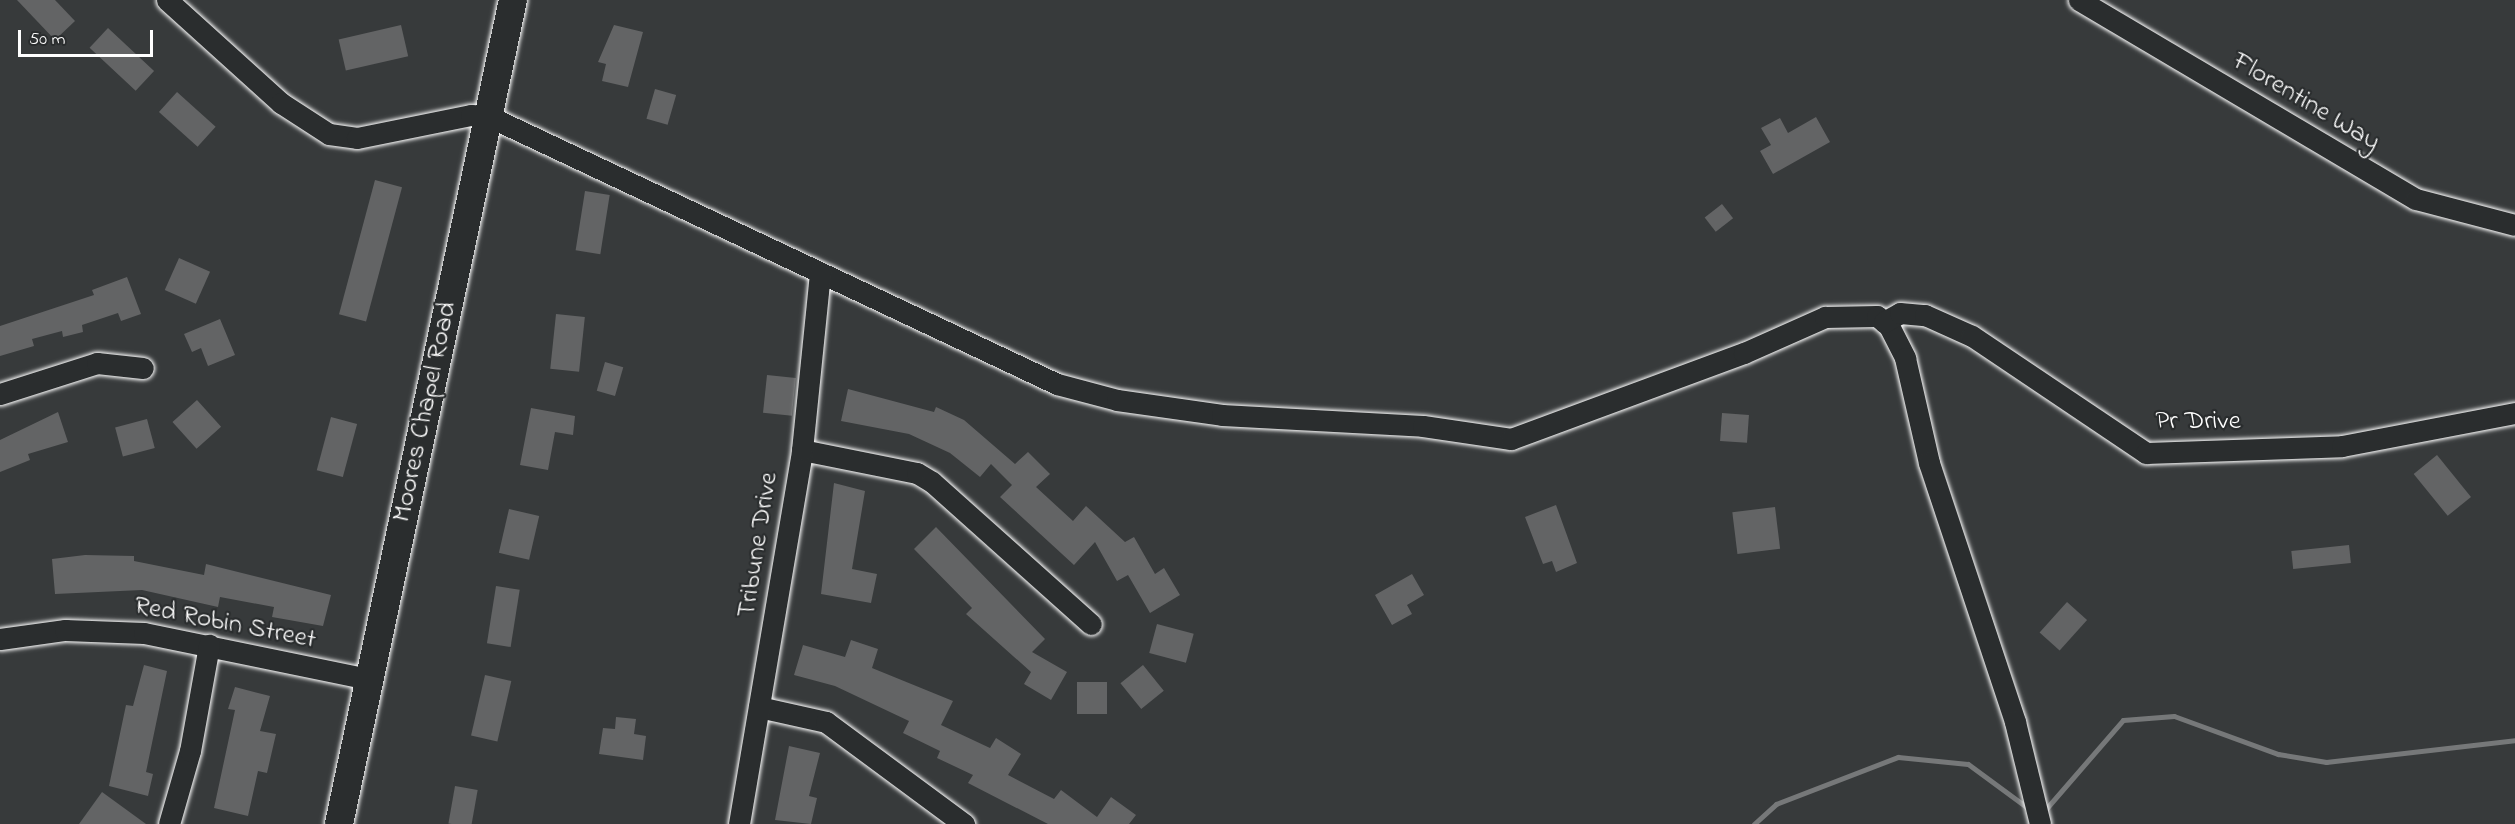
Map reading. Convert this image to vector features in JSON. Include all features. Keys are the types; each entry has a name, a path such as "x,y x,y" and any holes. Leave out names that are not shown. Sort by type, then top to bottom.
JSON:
{"main road":[{"name":"Moores Chapel Road","path":"339,824 513,0"}],"street":[{"path":"168,0 281,104 329,134 357,138 471,115 488,116 1057,384 1117,400 1222,415 1423,426 1511,439 1744,353 1825,317 1856,313 1884,322 1905,358 1932,474 2015,722 2040,824"},
{"name":"Florentine Way","path":"2079,0 2416,199 2515,225"},
{"name":"Tribune Drive","path":"739,824 802,450 820,273"},
{"name":"Pr Drive","path":"1884,322 1899,313 1925,315 1972,336 2146,453 2342,446 2515,413"},
{"path":"0,394 97,363 143,368"},
{"path":"802,450 917,473 932,482 1091,624"},
{"name":"Red Robin Street","path":"0,639 90,629 209,645 368,679"},
{"path":"169,824 190,751 209,645"},
{"path":"759,707 826,722 964,824"}],"building":[{"path":"17,0 55,0 75,21 55,40"},
{"path":"401,25 408,56 346,71 339,39"},
{"path":"614,25 643,32 628,87 602,81 606,64 598,62"},
{"path":"108,28 154,71 136,91 90,48"},
{"path":"655,89 676,95 668,125 646,119"},
{"path":"177,92 216,127 198,147 159,112"},
{"path":"1816,117 1830,142 1773,174 1760,151 1771,145 1761,128 1780,118 1788,133"},
{"path":"375,180 402,187 366,322 339,314"},
{"path":"585,191 610,195 600,254 576,250"},
{"path":"1722,204 1733,218 1716,232 1705,218"},
{"path":"179,258 210,272 196,304 165,290"},
{"path":"127,277 141,314 121,321 118,313 82,325 83,332 63,337 62,331 32,339 34,346 0,356 0,326 94,295 92,290"},
{"path":"556,314 585,317 579,372 550,369"},
{"path":"220,319 235,355 208,366 201,348 192,352 184,334"},
{"path":"605,362 623,367 615,396 597,391"},
{"path":"767,375 796,378 792,416 763,413"},
{"path":"848,389 934,412 936,407 964,420 1015,464 1028,452 1050,474 1036,487 1073,521 1086,506 1125,542 1134,537 1155,574 1164,568 1180,595 1150,613 1128,575 1117,581 1095,542 1074,565 1000,497 1012,485 991,464 980,477 950,453 909,434 841,421"},
{"path":"197,400 221,427 197,449 172,422"},
{"path":"531,408 575,416 573,435 555,432 548,470 520,465"},
{"path":"58,412 68,442 28,454 30,460 0,472 0,440"},
{"path":"1722,413 1749,415 1747,443 1720,441"},
{"path":"331,417 357,424 343,477 317,470"},
{"path":"147,419 155,448 123,457 115,428"},
{"path":"2437,455 2471,497 2448,516 2414,474"},
{"path":"834,483 865,491 852,569 877,574 871,603 821,594"},
{"path":"1556,505 1577,563 1556,572 1552,561 1543,564 1525,517"},
{"path":"1775,507 1780,549 1737,554 1732,512"},
{"path":"509,509 539,516 529,560 499,553"},
{"path":"936,527 1045,639 1032,652 1067,672 1051,700 1024,684 1031,672 966,614 972,608 914,549"},
{"path":"2349,545 2351,563 2293,569 2291,551"},
{"path":"85,555 134,556 134,561 204,575 206,564 331,595 323,626 272,617 274,607 220,597 218,607 142,590 55,594 52,559"},
{"path":"1412,574 1424,595 1407,605 1412,614 1392,625 1375,595"},
{"path":"496,586 520,590 511,647 487,643"},
{"path":"2067,602 2087,620 2060,651 2040,632"},
{"path":"1157,624 1194,634 1186,663 1149,653"},
{"path":"851,640 878,649 872,668 953,701 941,725 990,748 996,738 1021,754 1008,775 1054,799 1061,790 1097,817 1111,797 1136,815 1129,824 1048,824 968,783 973,775 937,758 940,751 903,733 909,721 835,686 794,675 803,645 845,657"},
{"path":"144,665 167,671 146,772 153,774 148,796 109,786 126,705 133,706"},
{"path":"1143,665 1164,691 1141,709 1120,683"},
{"path":"485,675 511,681 497,741 471,735"},
{"path":"1077,682 1107,682 1107,714 1077,714"},
{"path":"235,687 270,696 260,731 276,734 267,773 258,771 248,816 214,808 235,710 228,709"},
{"path":"616,717 636,719 634,734 646,736 643,760 599,754 603,728 615,729"},
{"path":"789,746 820,753 809,796 817,798 811,824 775,820"},
{"path":"455,786 478,790 472,824 448,823"},
{"path":"102,792 146,824 79,824"}],"waterway":[{"path":"2045,810 2123,720 2174,716 2278,754 2326,762 2515,740"},
{"path":"1754,824 1776,804 1898,757 1968,764 2029,809"}]}
